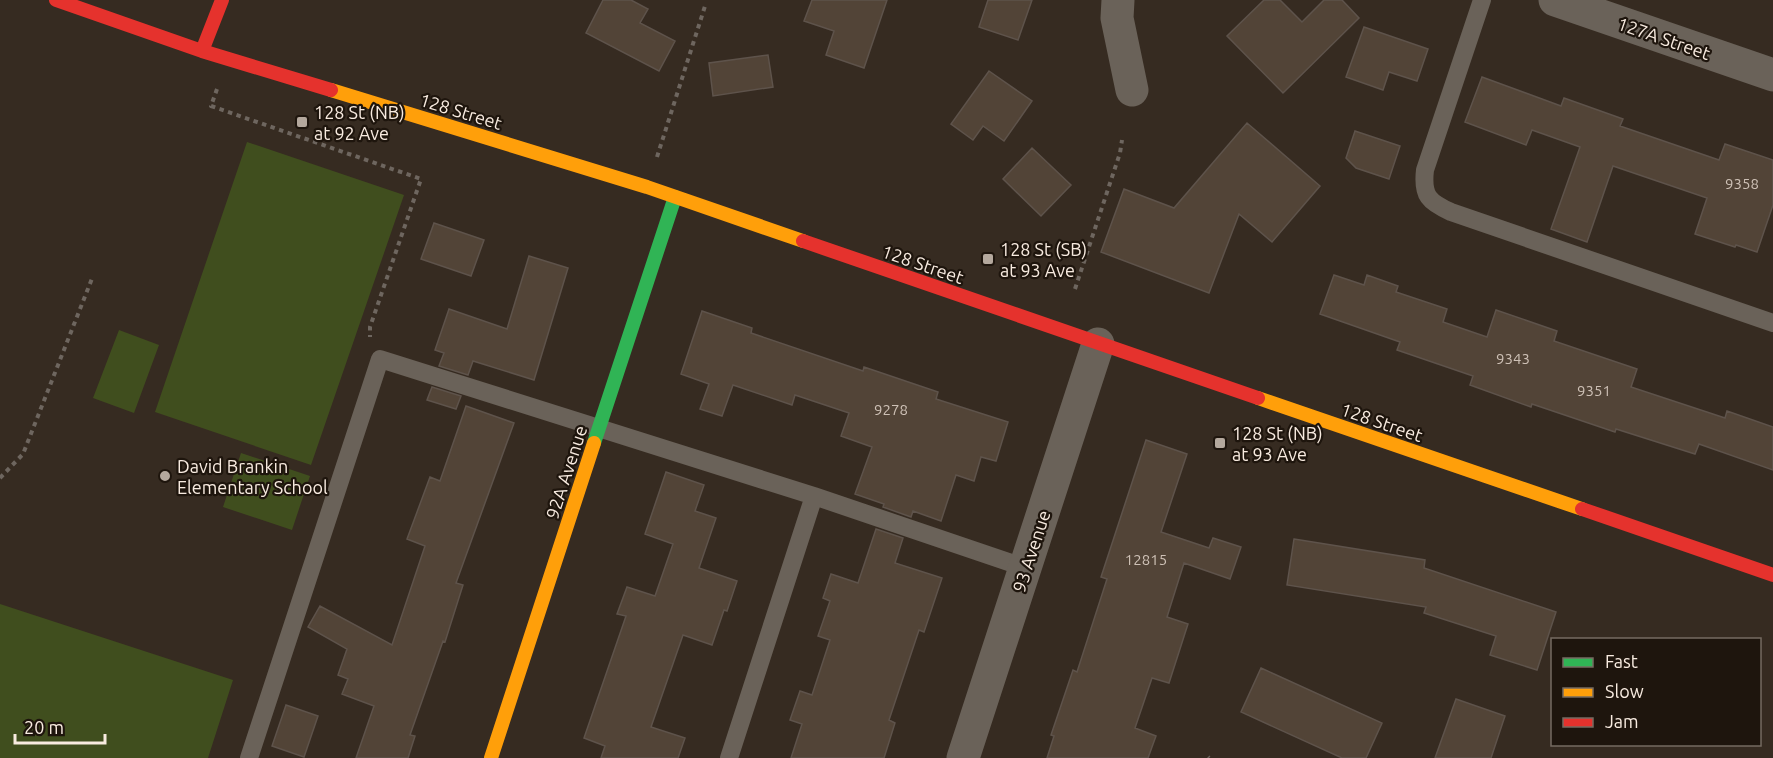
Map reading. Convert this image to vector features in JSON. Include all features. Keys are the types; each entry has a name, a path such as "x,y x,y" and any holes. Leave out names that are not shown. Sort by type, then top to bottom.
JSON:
{"main road":[{"name":"128 Street","path":"56,0 202,51 675,197 1773,575"},
{"path":"202,51 222,0"},
{"name":"92A Avenue","path":"491,758 675,197"}],"street":[{"path":"1118,0 1117,18 1132,90"},
{"name":"127A Street","path":"1555,0 1773,75"},
{"name":"93 Avenue","path":"963,758 1098,344"}],"lane":[{"path":"1482,0 1425,170 1423,185 1428,198 1451,212 1773,323"},
{"path":"249,758 380,358 814,496 1026,568"},
{"path":"729,758 814,496"}],"path":[{"path":"656,159 706,3"},
{"path":"216,92 211,106 421,179 370,327 371,346 380,358"},
{"path":"1075,289 1120,153 1122,140"},
{"path":"0,478 23,454 93,276"}],"green space":[{"path":"247,142 404,195 311,465 155,412"},
{"path":"119,330 159,345 134,413 93,398"},
{"path":"241,453 310,476 292,530 223,507"},
{"path":"0,604 233,680 208,758 0,758"}],"building":[{"path":"603,0 631,0 648,9 640,23 675,41 659,71 586,33"},
{"path":"812,0 887,0 864,68 826,55 834,31 804,21"},
{"path":"988,0 1032,0 1018,40 979,27"},
{"path":"1264,0 1280,0 1302,22 1324,0 1342,0 1359,18 1283,93 1227,36"},
{"path":"1364,27 1428,49 1417,81 1389,72 1383,90 1346,77"},
{"path":"768,55 773,87 713,96 709,63"},
{"path":"989,71 1032,101 1004,141 983,126 973,140 951,124"},
{"path":"1482,77 1561,106 1564,98 1623,119 1620,126 1719,160 1725,144 1773,160 1773,205 1757,252 1695,234 1707,198 1613,166 1587,242 1551,229 1580,147 1532,130 1526,145 1465,122"},
{"path":"1247,123 1320,186 1272,242 1239,214 1209,293 1101,252 1124,189 1174,208"},
{"path":"1355,131 1400,146 1389,179 1356,168 1346,158"},
{"path":"1032,148 1071,185 1041,216 1003,179"},
{"path":"434,223 484,240 471,276 421,259"},
{"path":"529,256 568,268 534,380 473,361 468,375 439,366 444,353 435,350 449,309 507,329"},
{"path":"1334,275 1364,285 1367,275 1398,286 1396,292 1447,309 1443,322 1487,337 1496,310 1557,331 1554,341 1637,369 1631,387 1725,418 1727,411 1773,427 1773,470 1699,444 1695,454 1616,429 1615,432 1532,404 1531,407 1470,385 1473,376 1397,350 1400,342 1320,314"},
{"path":"702,311 752,328 751,333 863,371 864,367 938,392 936,399 1008,422 996,461 981,457 974,481 956,475 941,521 913,511 911,517 855,494 872,447 841,436 849,413 795,395 792,405 733,385 722,416 700,409 709,384 681,374"},
{"path":"432,387 461,396 456,409 427,400"},
{"path":"466,406 514,423 456,583 463,585 445,642 443,641 410,735 415,736 408,758 356,758 374,706 342,694 348,679 338,675 347,649 308,627 320,606 392,645 425,546 407,539 430,477 440,481"},
{"path":"1146,440 1187,454 1161,532 1209,548 1213,538 1241,547 1230,579 1184,563 1167,617 1188,624 1169,683 1152,678 1135,728 1156,736 1148,758 1047,758 1054,736 1051,735 1073,670 1077,672 1107,579 1101,577"},
{"path":"666,472 704,485 695,511 716,518 699,568 737,581 712,645 683,635 651,727 685,738 678,758 601,758 605,746 584,738 626,616 617,614 627,587 655,596 673,544 645,534"},
{"path":"876,529 903,538 895,563 942,578 924,632 919,630 889,720 895,723 884,758 791,758 802,724 790,720 800,691 812,695 830,640 818,636 830,601 823,598 831,574 858,583"},
{"path":"1294,539 1425,560 1424,568 1556,612 1537,670 1490,655 1496,636 1424,613 1426,607 1287,585"},
{"path":"1261,668 1382,723 1366,758 1342,758 1241,712"},
{"path":"1456,699 1505,716 1491,758 1435,758"},
{"path":"286,705 318,716 304,757 272,746"}],"traffic: fast":[{"path":"594,443 675,197"}],"traffic: slow":[{"path":"331,90 647,187 803,241"},
{"path":"1258,398 1582,509"},
{"path":"491,758 594,443"}],"traffic: jam":[{"path":"56,0 202,51 331,90"},
{"path":"202,51 222,0"},
{"path":"803,241 1258,398"},
{"path":"1582,509 1773,575"}],"place":[{"name":"128 St (NB) at 92 Ave","path":"302,122"},
{"name":"128 St (SB) at 93 Ave","path":"988,259"},
{"name":"128 St (NB) at 93 Ave","path":"1220,443"},
{"name":"David Brankin Elementary School","path":"165,476"}]}
